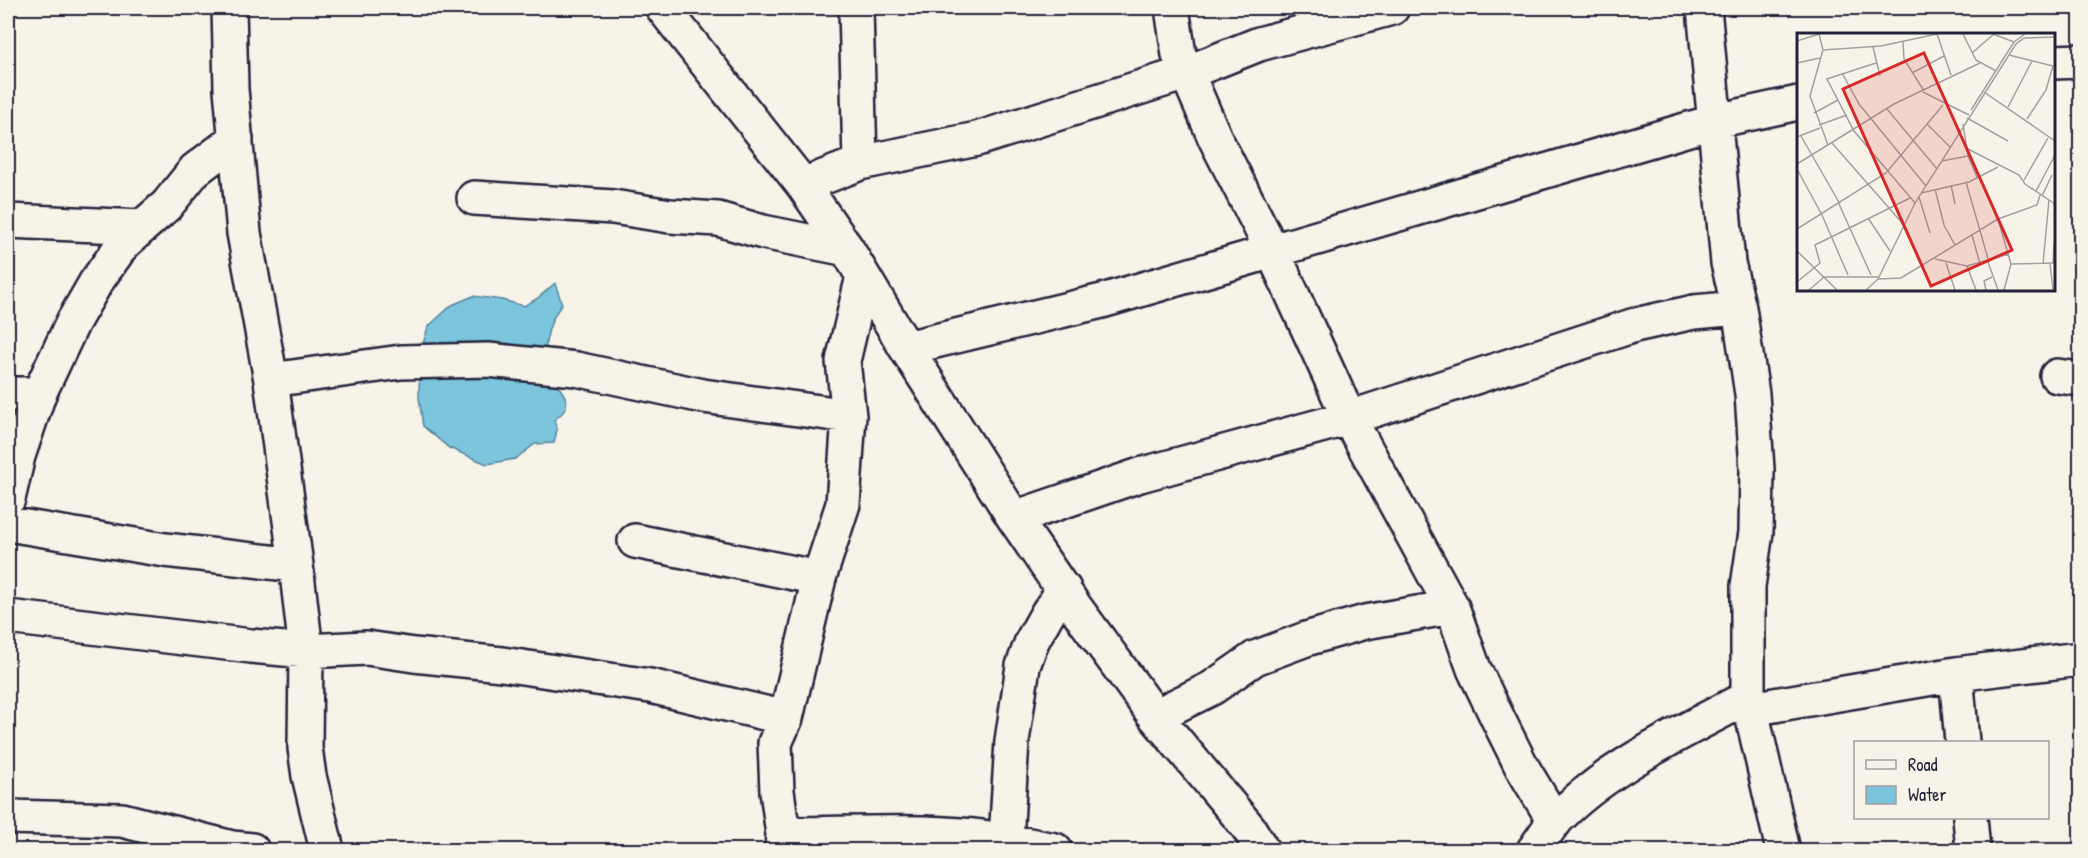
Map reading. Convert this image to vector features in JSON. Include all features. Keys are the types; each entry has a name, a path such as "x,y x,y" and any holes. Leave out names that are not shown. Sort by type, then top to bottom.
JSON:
{"street":[{"path":"229,8 231,89 244,233 271,380 296,565 306,651 305,748 309,776 327,850"},
{"path":"663,8 803,185 847,249 906,348 1014,518 1155,716 1248,827 1262,850"},
{"path":"856,8 860,163"},
{"path":"1172,8 1179,55 1215,138 1272,250 1349,418 1452,607 1478,678 1522,767 1555,822"},
{"path":"803,185 860,163 977,139 1186,73 1260,44 1392,8"},
{"path":"1704,8 1728,263 1739,308 1752,394 1757,469 1756,532 1748,586 1750,703 1783,850"},
{"path":"2055,62 2080,61"},
{"path":"906,348 1102,301 1716,121 1797,103"},
{"path":"8,499 18,456 23,394 123,244 167,204 195,170 236,139"},
{"path":"474,198 613,207 670,216 718,219 763,232 847,249"},
{"path":"8,221 142,227"},
{"path":"863,276 843,361 849,416 843,504 819,578 786,718 775,743 782,842 920,834 1006,840 1055,850"},
{"path":"1014,518 1140,475 1349,418 1635,325 1694,312 1739,308"},
{"path":"271,380 401,362 488,360 576,369 703,396 849,416"},
{"path":"8,524 165,550 296,565"},
{"path":"635,541 819,578"},
{"path":"1006,840 1012,741 1023,666 1032,641 1064,590"},
{"path":"1155,716 1212,688 1255,658 1306,639 1365,622 1452,607"},
{"path":"8,617 306,651 367,648 414,656 525,668 650,686 786,718"},
{"path":"1534,850 1555,822 1584,794 1638,758 1750,703 2080,659"},
{"path":"1956,674 1962,741"},
{"path":"8,817 122,820 232,848 252,850"},
{"path":"1970,819 1973,850"}],"water":[{"path":"555,283 562,304 549,329 546,358 551,376 564,394 566,407 554,420 557,430 554,443 535,444 515,459 487,464 449,448 423,426 419,397 420,354 428,327 452,305 473,296 524,306 538,298"}]}
